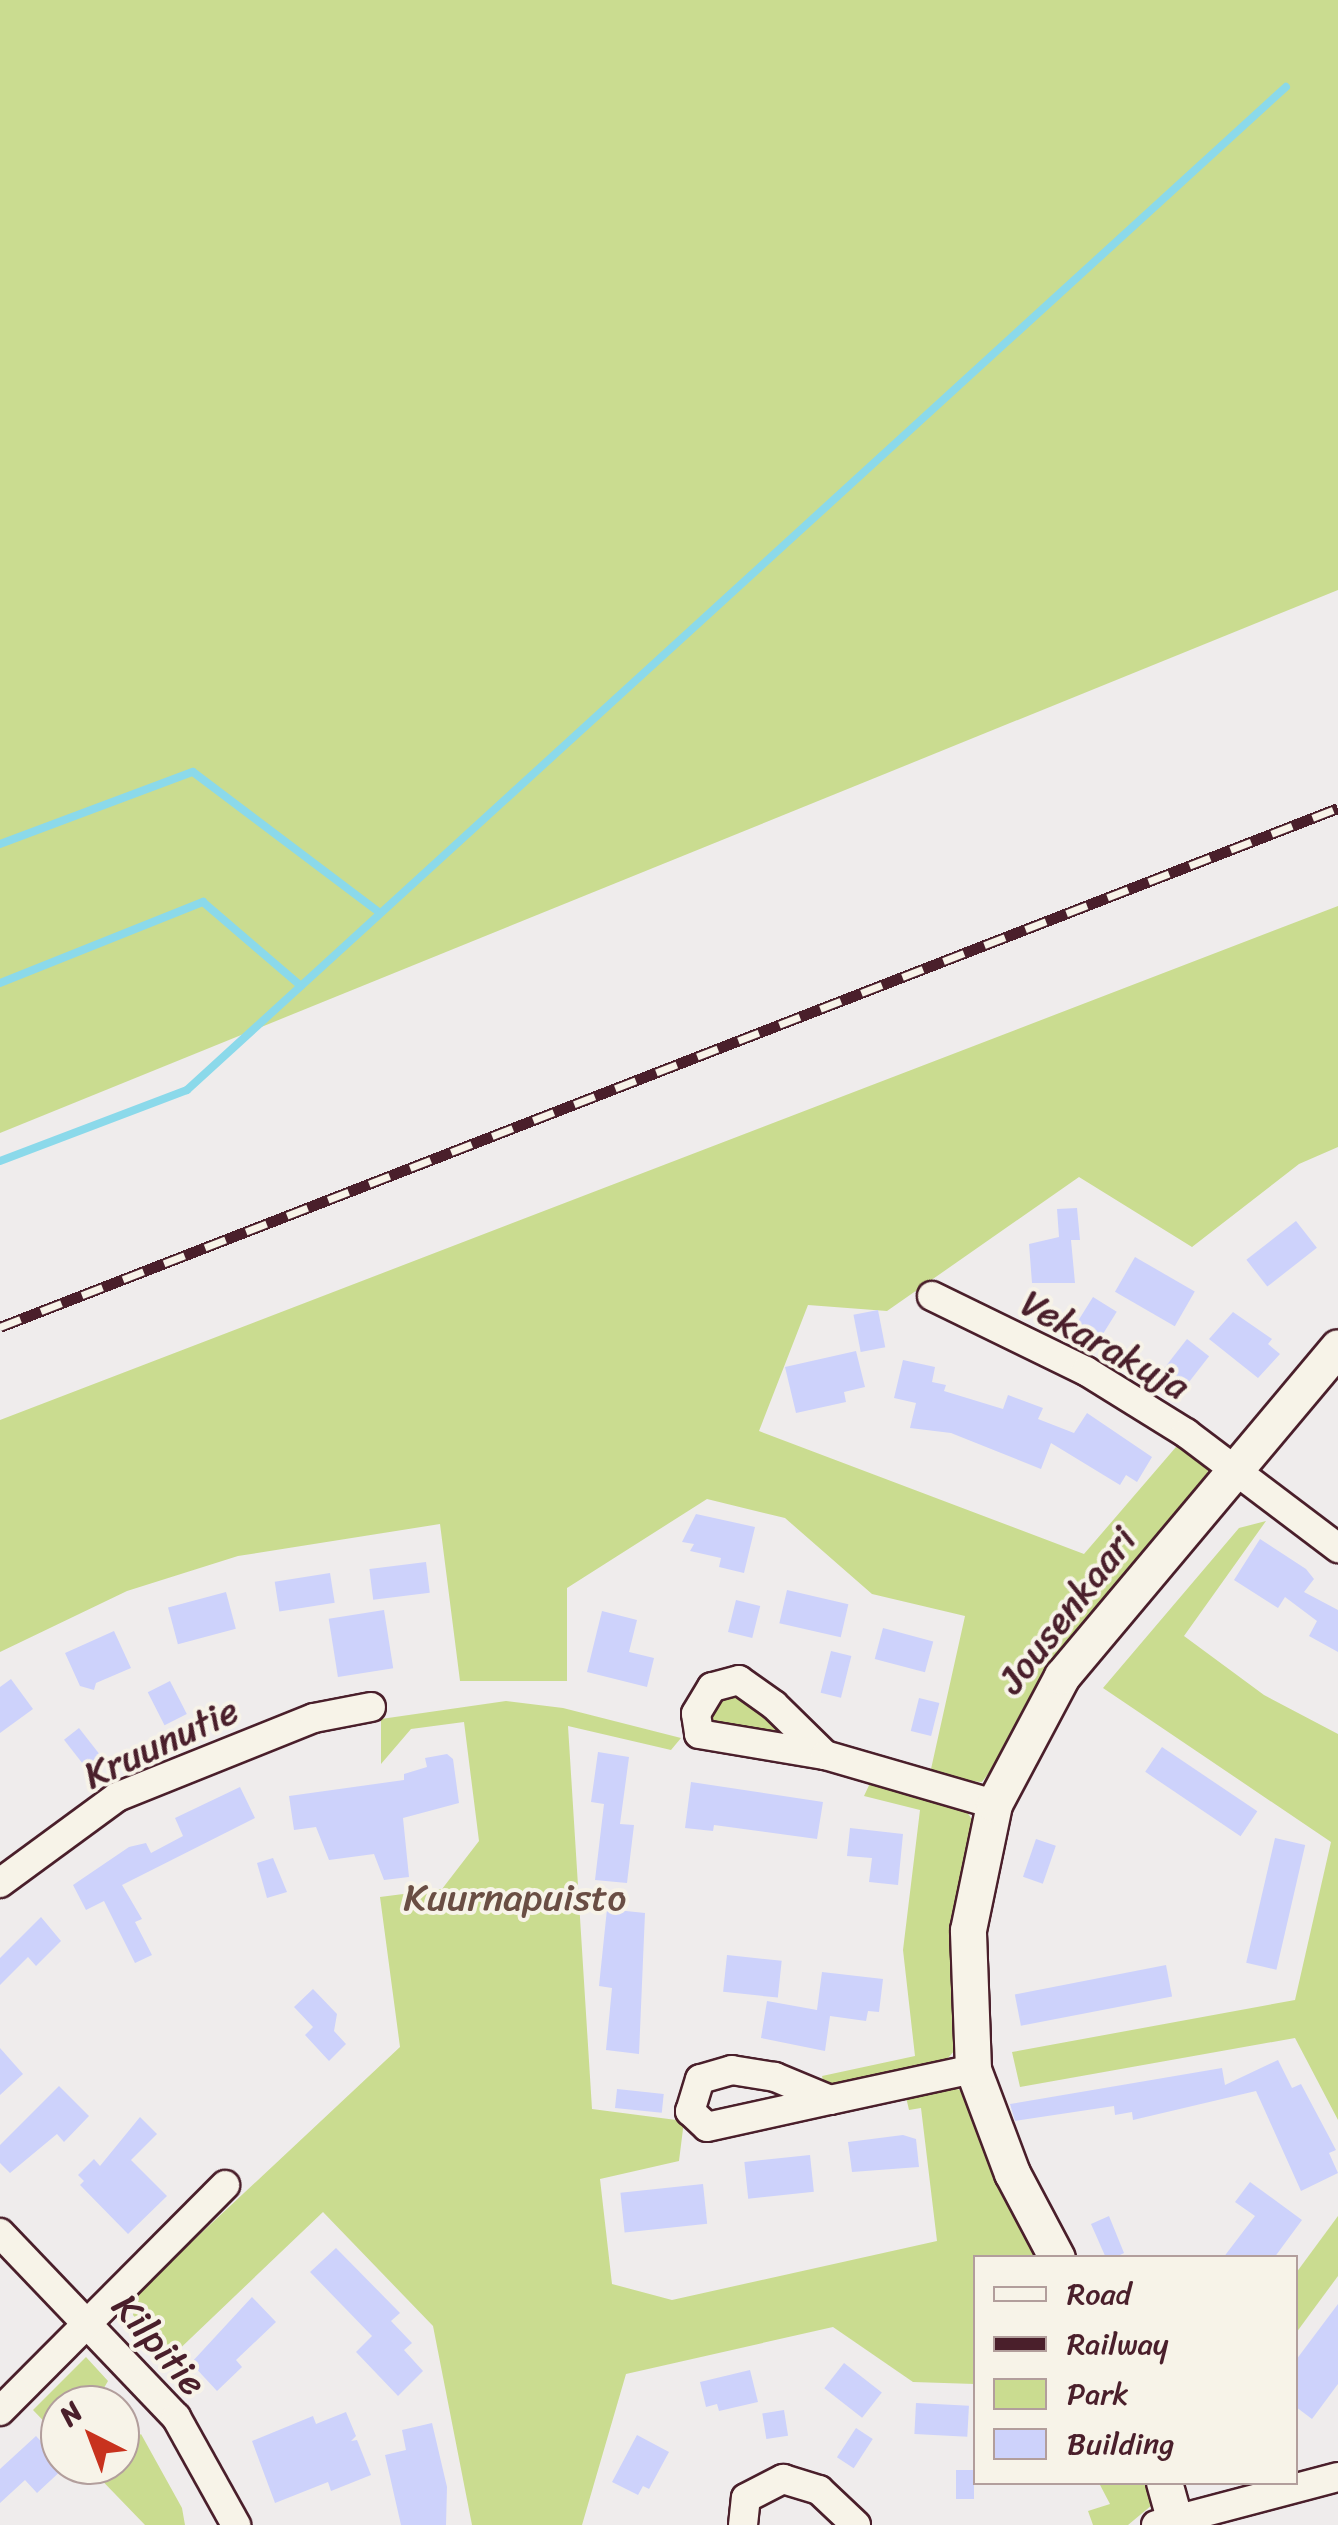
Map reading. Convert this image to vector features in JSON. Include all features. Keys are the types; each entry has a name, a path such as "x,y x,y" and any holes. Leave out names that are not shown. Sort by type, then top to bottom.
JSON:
{"street":[{"name":"Vekarakuja","path":"932,1296 1086,1370 1235,1469 1338,1548"},
{"name":"Jousenkaari","path":"1054,2255 1012,2173 973,2068 968,1930 994,1804 1048,1696 1338,1347"},
{"name":"Kruunutie","path":"0,1883 118,1797 314,1718 371,1708"},
{"path":"825,1755 994,1804"},
{"path":"830,2100 973,2068"},
{"path":"0,2411 226,2186"},
{"name":"Kilpitie","path":"0,2233 90,2320 176,2417 236,2525"},
{"path":"1164,2485 1169,2523 1338,2477"},
{"path":"743,2525 746,2498 783,2479 819,2490 856,2525"}],"green space":[{"path":"0,0 1338,0 1338,590 0,1133"},
{"path":"1338,906 1338,1147 1299,1164 1192,1247 1079,1177 887,1311 808,1305 759,1431 1084,1554 1182,1440 1208,1467 1207,1483 982,1782 929,1778 965,1616 872,1594 785,1518 707,1499 567,1588 567,1681 460,1681 440,1524 238,1556 127,1591 0,1652 0,1420"},
{"path":"1266,1521 1184,1636 1264,1695 1338,1734 1338,2120 1295,2038 1020,2087 1012,2052 1295,2000 1331,1842 1103,1688 1239,1528"},
{"path":"733,1686 803,1743 719,1727 707,1715 714,1693"},
{"name":"Kuurnapuisto","path":"506,1701 563,1708 681,1738 671,1750 568,1726 592,2109 684,2121 679,2161 600,2179 612,2284 672,2300 937,2241 921,2108 909,2110 906,2097 950,2086 964,2092 1044,2255 973,2255 973,2384 913,2382 833,2327 626,2374 582,2525 472,2525 433,2326 323,2212 169,2359 133,2315 135,2295 400,2047 380,1897 442,1889 479,1841 464,1722 411,1729 381,1764 381,1719"},
{"path":"871,1781 965,1809 973,1821 955,2050 941,2066 850,2088 824,2085 822,2076 915,2056 903,1950 920,1810 864,1796"},
{"path":"1338,2216 1338,2276 1298,2330 1298,2270"},
{"path":"86,2357 108,2381 106,2385 58,2385"},
{"path":"140,2435 182,2508 185,2525 145,2525 106,2485 140,2485"},
{"path":"1100,2485 1152,2485 1152,2505 1128,2525 1093,2525 1088,2511 1110,2504"}],"building":[{"path":"1077,1208 1080,1240 1071,1240 1075,1283 1032,1283 1029,1244 1059,1237 1057,1209"},
{"path":"1296,1221 1317,1248 1267,1287 1246,1260"},
{"path":"1135,1257 1195,1292 1175,1326 1115,1292"},
{"path":"1093,1297 1117,1312 1096,1345 1072,1330"},
{"path":"878,1310 885,1347 861,1352 853,1315"},
{"path":"1233,1312 1272,1339 1268,1344 1280,1354 1258,1378 1209,1339"},
{"path":"1187,1339 1209,1356 1182,1391 1160,1374"},
{"path":"856,1351 865,1387 844,1392 846,1402 796,1413 785,1367"},
{"path":"903,1360 935,1367 932,1382 946,1385 944,1391 1003,1409 1008,1395 1043,1408 1038,1419 1074,1433 1087,1413 1152,1457 1137,1482 1126,1475 1120,1485 1051,1443 1041,1469 951,1433 910,1428 916,1403 894,1398"},
{"path":"696,1514 755,1527 744,1573 719,1567 721,1558 690,1551 694,1544 682,1542"},
{"path":"1260,1539 1306,1569 1314,1579 1304,1592 1338,1610 1338,1652 1309,1636 1317,1621 1285,1597 1278,1608 1234,1580"},
{"path":"426,1562 430,1593 373,1600 369,1569"},
{"path":"330,1573 335,1603 279,1611 275,1582"},
{"path":"787,1590 848,1604 841,1637 779,1623"},
{"path":"226,1592 236,1629 178,1644 168,1608"},
{"path":"736,1600 760,1606 752,1638 728,1632"},
{"path":"384,1610 393,1668 338,1677 329,1619"},
{"path":"602,1611 637,1620 629,1652 654,1658 647,1687 587,1672"},
{"path":"883,1628 933,1641 925,1672 875,1659"},
{"path":"114,1631 131,1668 96,1683 94,1690 80,1686 65,1653"},
{"path":"831,1651 851,1656 841,1698 821,1693"},
{"path":"11,1679 33,1709 0,1733 0,1687"},
{"path":"170,1681 187,1714 165,1725 148,1692"},
{"path":"919,1698 939,1703 931,1736 911,1731"},
{"path":"79,1728 103,1759 88,1770 64,1740"},
{"path":"1162,1747 1257,1811 1241,1836 1145,1772"},
{"path":"598,1752 629,1757 620,1824 634,1825 627,1883 595,1880 604,1804 591,1802"},
{"path":"447,1754 453,1759 459,1803 403,1818 409,1877 384,1880 374,1854 329,1860 316,1827 294,1830 289,1796 404,1780 404,1774 427,1767 425,1758"},
{"path":"691,1782 823,1802 817,1839 714,1825 713,1831 685,1828"},
{"path":"240,1787 255,1818 122,1885 142,1919 135,1922 152,1955 135,1963 104,1901 86,1910 73,1885 129,1847 146,1843 151,1853 183,1836 175,1818"},
{"path":"850,1828 903,1834 898,1885 869,1882 872,1858 847,1856"},
{"path":"1275,1838 1305,1845 1276,1970 1246,1963"},
{"path":"1036,1839 1056,1846 1043,1884 1023,1877"},
{"path":"273,1858 287,1892 267,1898 257,1863"},
{"path":"607,1909 645,1913 639,2054 606,2050 612,1988 599,1986"},
{"path":"41,1917 61,1941 36,1966 28,1957 0,1985 0,1958"},
{"path":"727,1955 782,1961 778,1998 723,1992"},
{"path":"1166,1965 1172,1996 1021,2026 1015,1994"},
{"path":"822,1972 883,1979 879,2012 868,2011 866,2021 830,2016 825,2051 761,2038 767,2001 817,2010"},
{"path":"313,1989 337,2014 334,2031 346,2044 329,2061 305,2035 313,2027 294,2007"},
{"path":"0,2048 23,2074 0,2095"},
{"path":"1278,2060 1292,2088 1301,2084 1336,2150 1329,2153 1338,2173 1301,2191 1256,2091 1133,2120 1132,2112 1115,2115 1114,2106 1015,2121 1010,2104 1222,2068 1225,2085"},
{"path":"59,2086 89,2116 64,2142 57,2134 10,2173 0,2163 0,2145"},
{"path":"617,2089 664,2094 662,2113 615,2108"},
{"path":"140,2117 157,2134 131,2160 167,2196 128,2234 80,2185 84,2181 78,2175 94,2159 100,2166"},
{"path":"903,2135 916,2139 919,2167 852,2172 848,2142"},
{"path":"810,2155 814,2192 748,2199 744,2162"},
{"path":"1250,2182 1302,2220 1276,2255 1225,2255 1255,2216 1235,2202"},
{"path":"703,2184 707,2224 625,2232 620,2193"},
{"path":"1109,2216 1124,2253 1105,2255 1091,2224"},
{"path":"336,2248 400,2313 391,2321 412,2343 404,2350 423,2371 398,2396 356,2352 372,2336 310,2272"},
{"path":"252,2297 276,2322 236,2360 242,2367 217,2391 191,2363"},
{"path":"1338,2304 1338,2384 1312,2419 1298,2408 1298,2357"},
{"path":"844,2363 882,2393 862,2418 824,2388"},
{"path":"750,2370 758,2402 719,2411 717,2404 706,2407 700,2382"},
{"path":"916,2403 969,2406 967,2437 914,2434"},
{"path":"784,2410 788,2436 766,2439 762,2413"},
{"path":"346,2412 356,2436 351,2441 357,2440 371,2475 331,2491 328,2482 275,2503 252,2441 313,2416 316,2424"},
{"path":"432,2423 447,2487 446,2525 401,2525 385,2455 406,2450 402,2430"},
{"path":"856,2428 873,2439 854,2468 837,2457"},
{"path":"637,2435 669,2452 649,2489 643,2486 638,2495 612,2482"},
{"path":"36,2436 40,2440 40,2485 46,2485 37,2493 25,2480 0,2503 0,2469"},
{"path":"956,2470 973,2470 974,2499 956,2499"}],"waterway":[{"path":"0,1161 187,1090 1286,87"},
{"path":"0,844 193,772 380,913"},
{"path":"0,983 203,902 301,986"}],"railway":[{"path":"0,1327 1338,808"}]}
